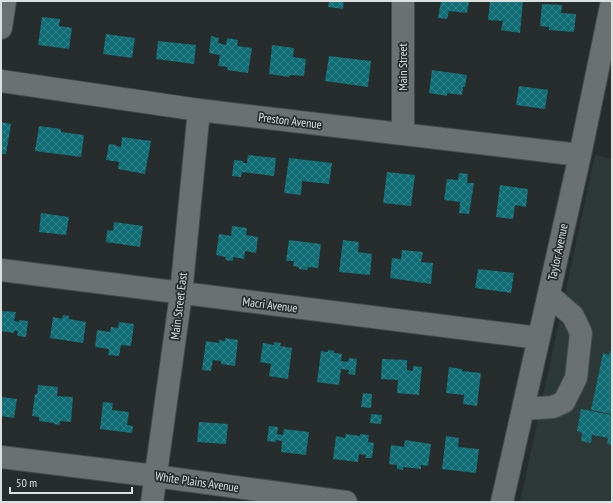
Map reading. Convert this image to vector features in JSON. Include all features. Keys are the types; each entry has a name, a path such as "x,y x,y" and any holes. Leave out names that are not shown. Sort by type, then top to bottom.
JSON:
{"street":[{"path":"1,28 5,1"},
{"name":"Main Street","path":"403,1 403,134"},
{"name":"Taylor Avenue","path":"502,502 580,155 612,1"},
{"name":"Preston Avenue","path":"1,81 199,110 580,155"},
{"name":"Main Street East","path":"152,502 181,294 199,110"},
{"name":"Macri Avenue","path":"1,270 181,294 539,338"},
{"path":"523,409 553,407 564,402 576,378 581,333 573,316 549,294"},
{"name":"White Plains Avenue","path":"1,457 155,476 323,501 346,502"}],"shaded area":[{"path":"595,155 612,159 612,502 520,502"}],"building":[{"path":"329,1 344,1 343,9 328,7"},
{"path":"441,1 469,1 467,13 449,11 447,19 438,18"},
{"path":"490,1 523,1 520,33 501,30 503,21 488,20"},
{"path":"542,4 562,5 561,13 576,14 574,32 549,30 549,27 540,26"},
{"path":"42,17 60,19 59,26 72,28 69,49 38,45"},
{"path":"106,34 135,38 132,58 103,54"},
{"path":"211,36 219,38 218,43 226,45 227,38 238,40 237,46 252,48 248,73 227,70 228,67 218,66 220,55 209,53"},
{"path":"158,41 196,45 194,64 156,59"},
{"path":"272,45 294,48 293,57 306,59 304,76 290,75 289,77 269,74"},
{"path":"329,56 371,61 368,87 325,81"},
{"path":"432,70 467,75 462,95 447,93 447,96 429,93"},
{"path":"519,86 548,90 545,109 516,105"},
{"path":"1,122 11,124 6,154 1,154"},
{"path":"39,126 61,129 61,132 84,135 81,157 35,151"},
{"path":"122,137 151,141 145,174 118,169 119,162 106,160 109,144 121,147"},
{"path":"248,155 276,158 274,176 242,172 241,177 232,176 234,160 247,163"},
{"path":"289,158 332,163 329,184 302,181 301,195 284,193"},
{"path":"387,172 415,175 411,206 383,203"},
{"path":"459,173 468,174 467,183 474,183 469,214 459,213 460,202 444,200 447,179 458,180"},
{"path":"500,185 528,189 526,207 515,205 513,219 496,217"},
{"path":"41,213 69,217 66,235 39,232"},
{"path":"114,222 143,226 140,247 106,242 107,230 113,231"},
{"path":"232,226 247,228 246,235 258,237 256,253 245,251 244,259 233,257 233,261 225,260 226,257 216,255 219,234 231,236"},
{"path":"289,240 321,244 318,268 308,267 307,270 299,269 299,267 293,266 294,261 286,261"},
{"path":"343,240 359,242 358,252 372,254 370,275 339,272"},
{"path":"402,250 423,252 421,262 433,263 431,284 390,278 392,258 401,259"},
{"path":"478,269 514,273 511,293 475,288"},
{"path":"1,311 16,312 14,321 28,321 26,337 17,336 18,331 14,331 14,333 1,331"},
{"path":"63,315 69,316 69,319 86,322 83,343 50,338 53,317 62,319"},
{"path":"119,322 134,324 131,346 121,345 119,356 108,355 109,349 95,347 97,330 110,332 111,327 118,328"},
{"path":"225,338 238,340 235,366 221,364 221,361 213,360 211,371 202,370 206,341 219,343 219,340 225,341"},
{"path":"274,342 281,343 280,346 292,348 288,379 269,376 271,364 260,362 263,343 274,345"},
{"path":"328,350 334,351 334,353 342,354 341,361 348,362 349,358 357,359 355,375 348,374 349,370 341,369 339,385 317,382 321,351 328,352"},
{"path":"610,351 612,351 612,414 591,410 603,353 609,355"},
{"path":"382,359 407,360 407,370 413,371 413,366 422,367 419,395 397,393 398,380 381,379"},
{"path":"449,367 462,369 462,371 481,373 477,406 463,404 464,395 446,393"},
{"path":"38,385 58,387 57,396 73,397 71,422 60,421 60,425 39,421 39,417 32,416 35,394 37,394"},
{"path":"363,393 372,394 371,408 361,407"},
{"path":"1,397 17,399 14,418 1,416"},
{"path":"103,402 113,403 112,410 129,412 127,425 133,426 132,433 100,429"},
{"path":"581,409 612,415 612,445 607,444 608,438 592,435 591,443 581,441 582,433 577,431"},
{"path":"371,414 382,415 381,424 370,423"},
{"path":"199,422 228,424 226,444 197,442"},
{"path":"269,426 278,427 277,434 283,435 284,429 309,432 306,455 281,452 282,441 267,441"},
{"path":"346,434 360,436 360,434 369,435 368,442 374,443 372,458 365,458 366,455 359,454 358,462 333,459 336,436 345,438"},
{"path":"446,436 459,438 458,447 479,449 476,473 442,469"},
{"path":"405,440 431,444 428,466 421,465 421,469 403,467 403,470 397,469 397,465 389,464 391,445 404,447"}]}
